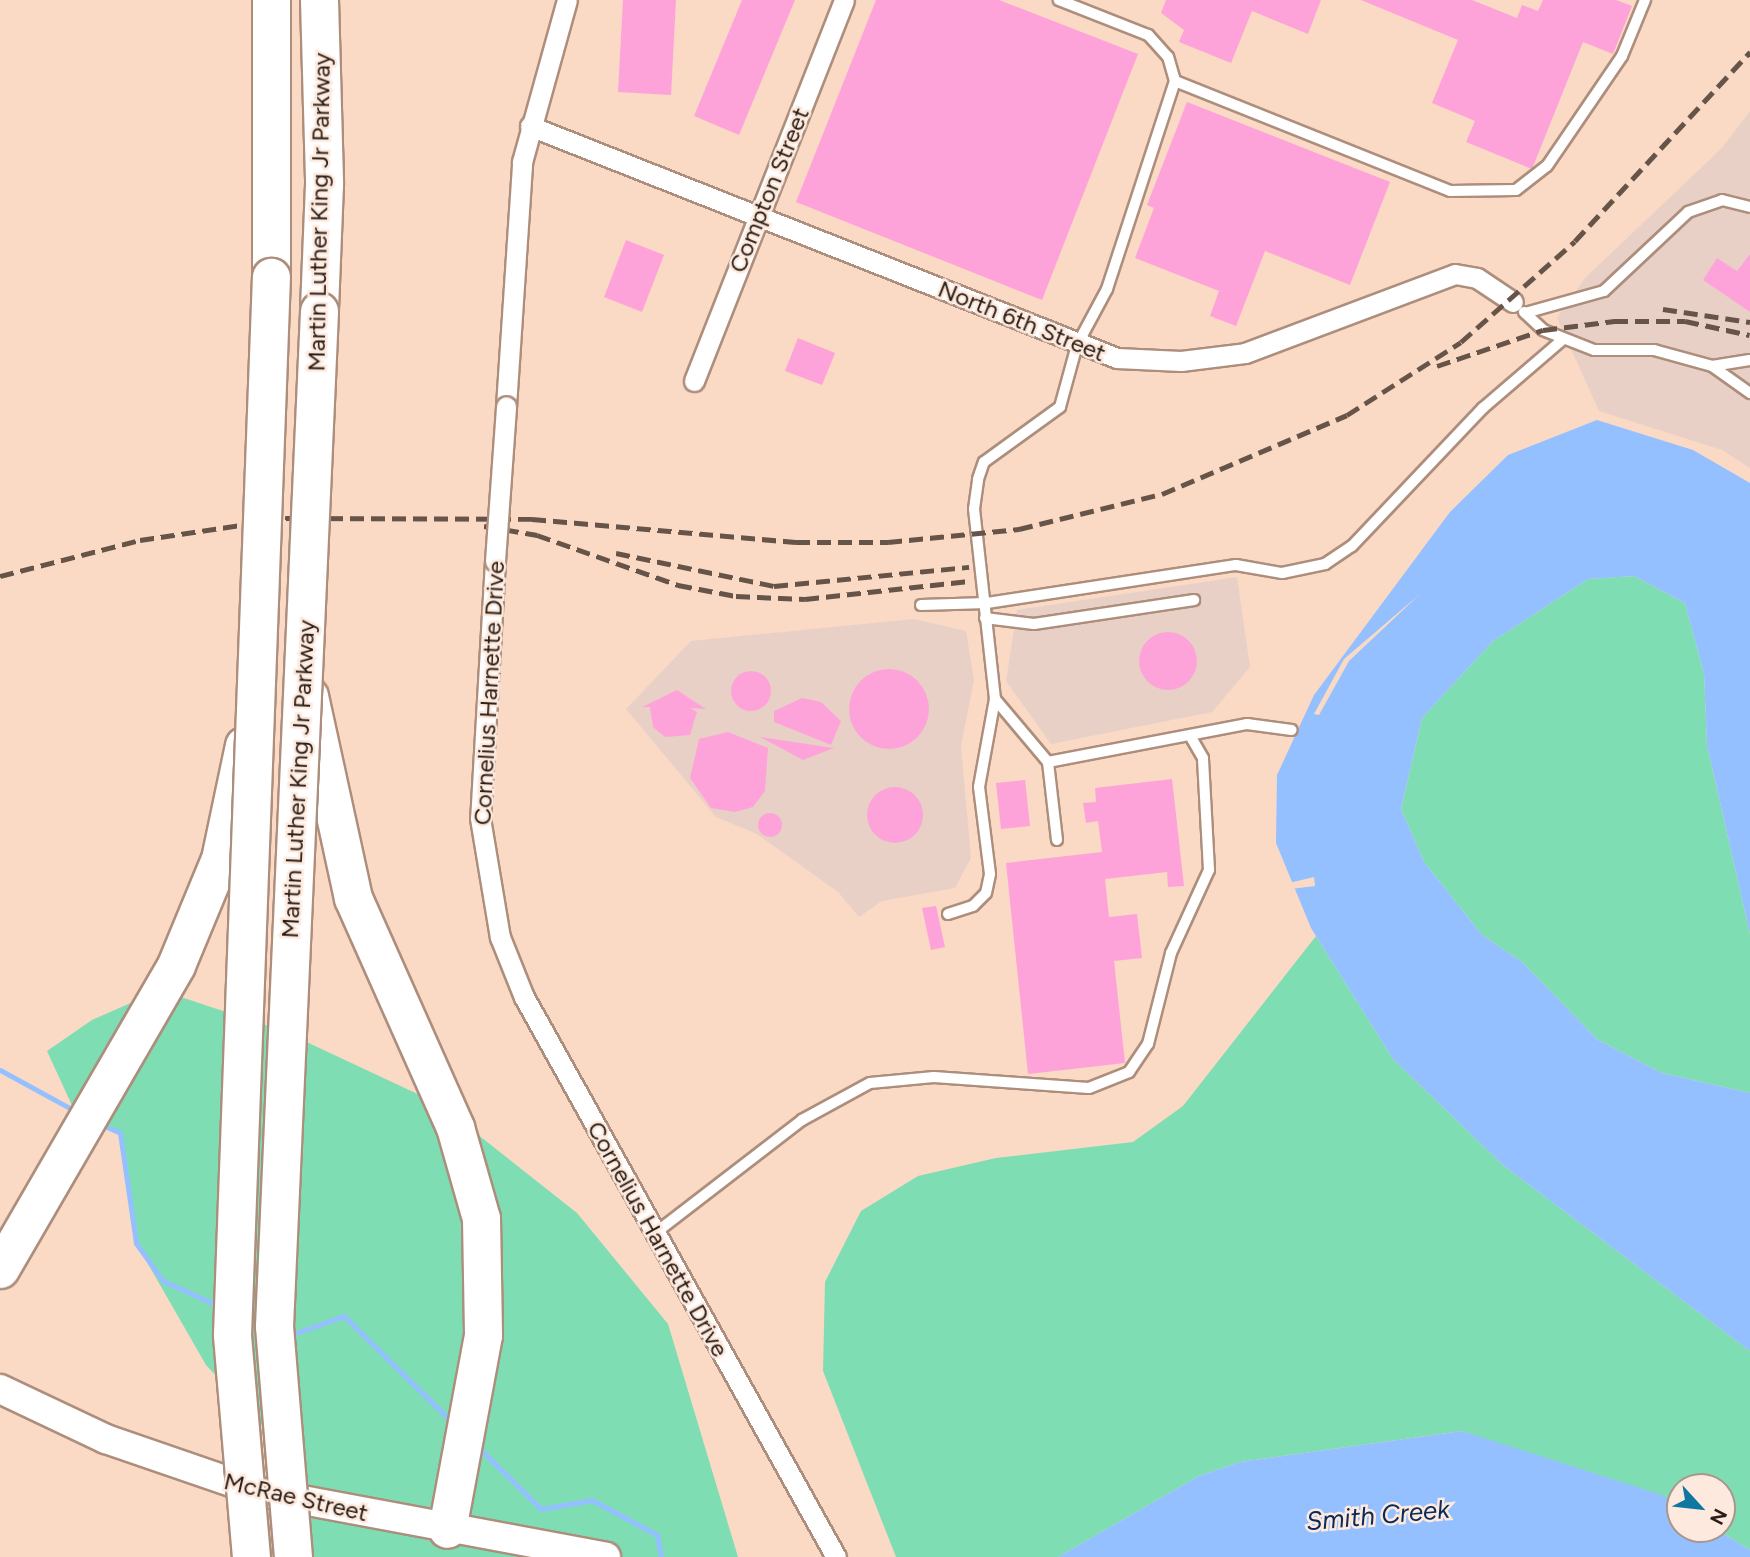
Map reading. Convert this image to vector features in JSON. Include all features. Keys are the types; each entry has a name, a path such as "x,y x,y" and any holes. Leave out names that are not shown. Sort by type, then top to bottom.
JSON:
{"highway":[{"name":"Martin Luther King Jr Parkway","path":"251,1557 232,1334 252,703 271,277 271,0"},
{"name":"Martin Luther King Jr Parkway","path":"293,1557 274,1326 324,184 319,0"},
{"path":"303,662 353,898 455,1127 481,1218 483,1335 447,1529"},
{"path":"7,1256 202,910 220,859 252,703"}],"main road":[{"name":"McRae Street","path":"0,1389 52,1415 260,1492 606,1557"}],"street":[{"name":"Cornelius Harnette Drive","path":"567,0 530,126 517,201 481,771 490,896 524,997 836,1557"},
{"name":"Compton Street","path":"694,381 844,0"},
{"name":"North 6th Street","path":"530,126 760,215 1077,345 1145,362 1245,353 1455,274 1478,278 1519,307"}],"lane":[{"path":"948,914 972,906 986,893 990,874 979,787 995,699 974,509 984,462 1060,407 1077,345 1107,289 1175,80 1168,57 1148,35 1059,0"},
{"path":"1175,80 1450,191 1516,190 1547,166 1622,56 1645,0"},
{"path":"1519,307 1604,290 1689,212 1722,200 1750,207"},
{"name":"North 6th Street","path":"1519,307 1562,340 1594,350 1654,350 1712,366"},
{"path":"921,605 984,603 1236,565 1282,573 1325,564 1352,547 1483,408 1562,340"},
{"path":"1712,366 1750,360"},
{"path":"1712,366 1750,393"},
{"path":"985,618 1034,624 1194,600"},
{"path":"995,699 1048,762 1057,840"},
{"path":"1048,762 1192,739 1247,724 1293,730"},
{"path":"654,1234 802,1120 870,1083 934,1077 1089,1088 1129,1072 1148,1044 1171,953 1209,870 1203,758 1192,739"}],"shaded area":[{"path":"1750,111 1750,468 1722,450 1599,411 1557,318 1585,278 1722,148"},
{"path":"1237,577 1250,667 1212,712 1051,744 1006,681 1017,610"},
{"path":"914,619 966,631 974,680 961,746 971,858 955,888 882,901 859,917 838,892 757,834 716,817 626,709 691,641"}],"green space":[{"path":"1634,576 1685,603 1704,674 1707,745 1750,934 1750,1093 1662,1073 1598,1040 1522,962 1482,935 1424,862 1401,809 1422,718 1493,641 1588,579"},
{"path":"1316,936 1393,1059 1504,1166 1750,1351 1750,1550 1736,1541 1736,1473 1666,1473 1666,1502 1462,1431 1240,1462 1199,1476 1058,1557 896,1557 823,1371 825,1282 861,1211 918,1176 996,1158 1133,1142 1183,1106"},
{"path":"160,990 283,1031 439,1104 577,1213 668,1324 738,1557 289,1557 268,1432 206,1365 136,1243 120,1133 75,1112 47,1051 92,1020"}],"water":[{"path":"1597,420 1693,450 1750,483 1750,934 1707,745 1704,674 1685,603 1634,576 1588,579 1493,641 1422,718 1401,809 1424,862 1482,935 1522,962 1598,1040 1662,1073 1750,1093 1750,1351 1504,1166 1393,1059 1311,928 1276,843 1277,775 1314,695 1450,512 1508,455"},
{"name":"Smith Creek","path":"1462,1431 1662,1495 1666,1498 1666,1543 1736,1541 1750,1550 1750,1557 1058,1557 1199,1476 1240,1462"}],"pier":[{"path":"1420,594 1349,661 1319,715 1314,714 1344,659"},
{"path":"1314,877 1315,886 1291,889 1289,883"}],"building":[{"path":"623,0 676,0 671,95 618,92"},
{"path":"742,0 795,0 739,135 694,116"},
{"path":"876,0 999,0 1138,54 1042,300 796,202"},
{"path":"1166,0 1321,0 1308,34 1252,11 1231,63 1179,42 1184,30 1161,13"},
{"path":"1361,0 1472,0 1517,18 1522,5 1538,11 1543,0 1616,0 1632,6 1613,54 1583,42 1532,169 1466,142 1475,121 1432,103 1458,40"},
{"path":"1187,102 1390,182 1350,285 1265,251 1236,326 1210,316 1219,291 1135,258 1154,208 1147,205"},
{"path":"626,240 664,255 642,312 604,297"},
{"path":"1750,254 1750,312 1703,280 1717,258 1737,271"},
{"path":"798,338 835,353 822,385 785,371"},
{"path":"1162,632 1174,632 1189,640 1197,655 1197,667 1189,682 1174,690 1162,690 1147,682 1139,667 1139,655 1147,640"},
{"path":"889,669 904,672 917,681 926,694 929,709 926,724 917,737 904,746 889,749 874,746 861,737 852,724 849,709 852,694 861,681 874,672"},
{"path":"751,671 765,677 771,691 765,705 751,711 737,705 731,691 737,677"},
{"path":"677,690 706,709 690,708 697,712 690,735 665,737 653,727 650,707 642,707"},
{"path":"802,698 821,702 841,721 831,745 774,722 774,711"},
{"path":"728,732 768,748 765,791 753,807 735,812 711,808 690,778 699,739"},
{"path":"760,737 834,748 803,760"},
{"path":"1172,779 1184,886 1168,887 1167,872 1105,879 1109,917 1137,914 1142,958 1114,961 1125,1063 1028,1074 1006,863 1102,852 1098,821 1086,823 1083,803 1096,802 1095,788"},
{"path":"1025,780 1030,826 1001,829 996,783"},
{"path":"889,787 901,787 915,795 923,809 921,826 915,835 901,843 889,843 872,831 867,821 867,809 879,792"},
{"path":"770,813 778,817 782,825 778,833 770,837 762,833 758,825 762,817"},
{"path":"936,906 945,947 931,950 922,908"}],"waterway":[{"path":"0,1070 77,1112"},
{"path":"98,1123 120,1133 136,1243 163,1281 221,1307"},
{"path":"287,1336 344,1316 453,1423"},
{"path":"478,1447 541,1509 592,1500 657,1535 661,1557"}],"railway":[{"path":"0,576 140,540 287,518 532,519 796,542 888,542 1019,529 1162,494 1347,415 1461,342 1575,241 1750,52"},
{"path":"1663,309 1750,322"},
{"path":"1437,366 1543,330 1614,321 1685,321 1750,335"},
{"path":"484,526 537,535 678,585 736,596 805,599 969,581"},
{"path":"616,553 774,586 969,567"}]}
